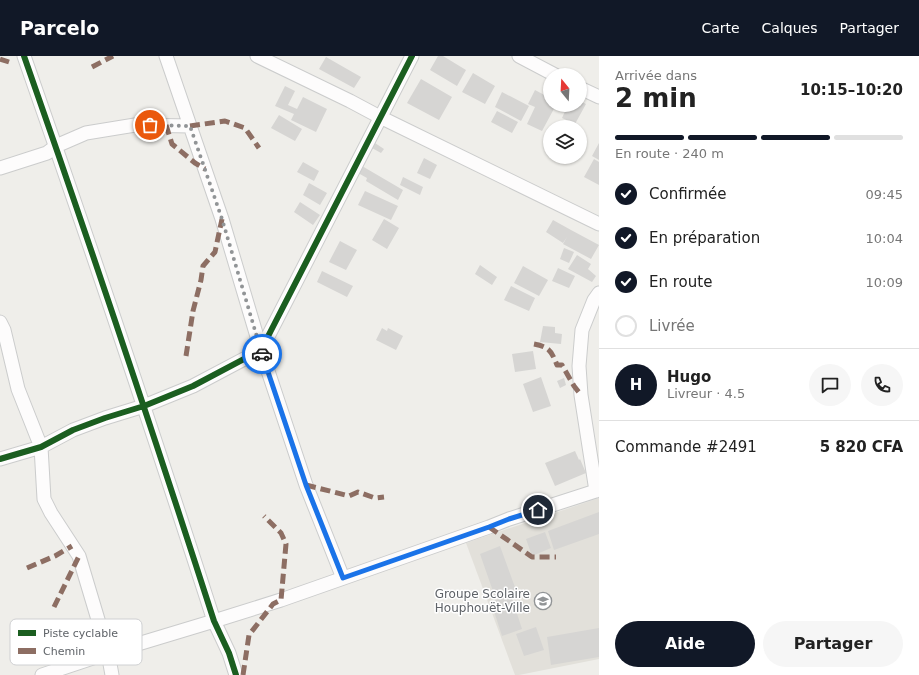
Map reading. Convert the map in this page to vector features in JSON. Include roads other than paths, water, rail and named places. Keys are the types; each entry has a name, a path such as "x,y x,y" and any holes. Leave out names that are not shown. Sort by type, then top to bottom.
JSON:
{"street":[{"path":"24,56 144,406 214,622 229,653 236,675"},
{"path":"166,56 222,219 261,350 306,485 343,578"},
{"path":"257,56 599,224"},
{"path":"0,459 41,447 73,430 104,418 144,406 193,386 261,350 412,56"},
{"path":"519,56 543,69"},
{"path":"587,91 599,97"},
{"path":"0,168 47,154 56,146 86,133 135,125 190,126"},
{"path":"142,643 281,600 509,519 598,490 581,395 579,366 582,330 594,300 599,293"},
{"path":"0,322 4,330 18,389 41,447 44,499 51,513 79,556 98,619"},
{"path":"42,675 72,665"},
{"path":"110,665 112,675"}],"place":[{"name":"Groupe Scolaire Houphouët-Ville","path":"543,601"}]}
